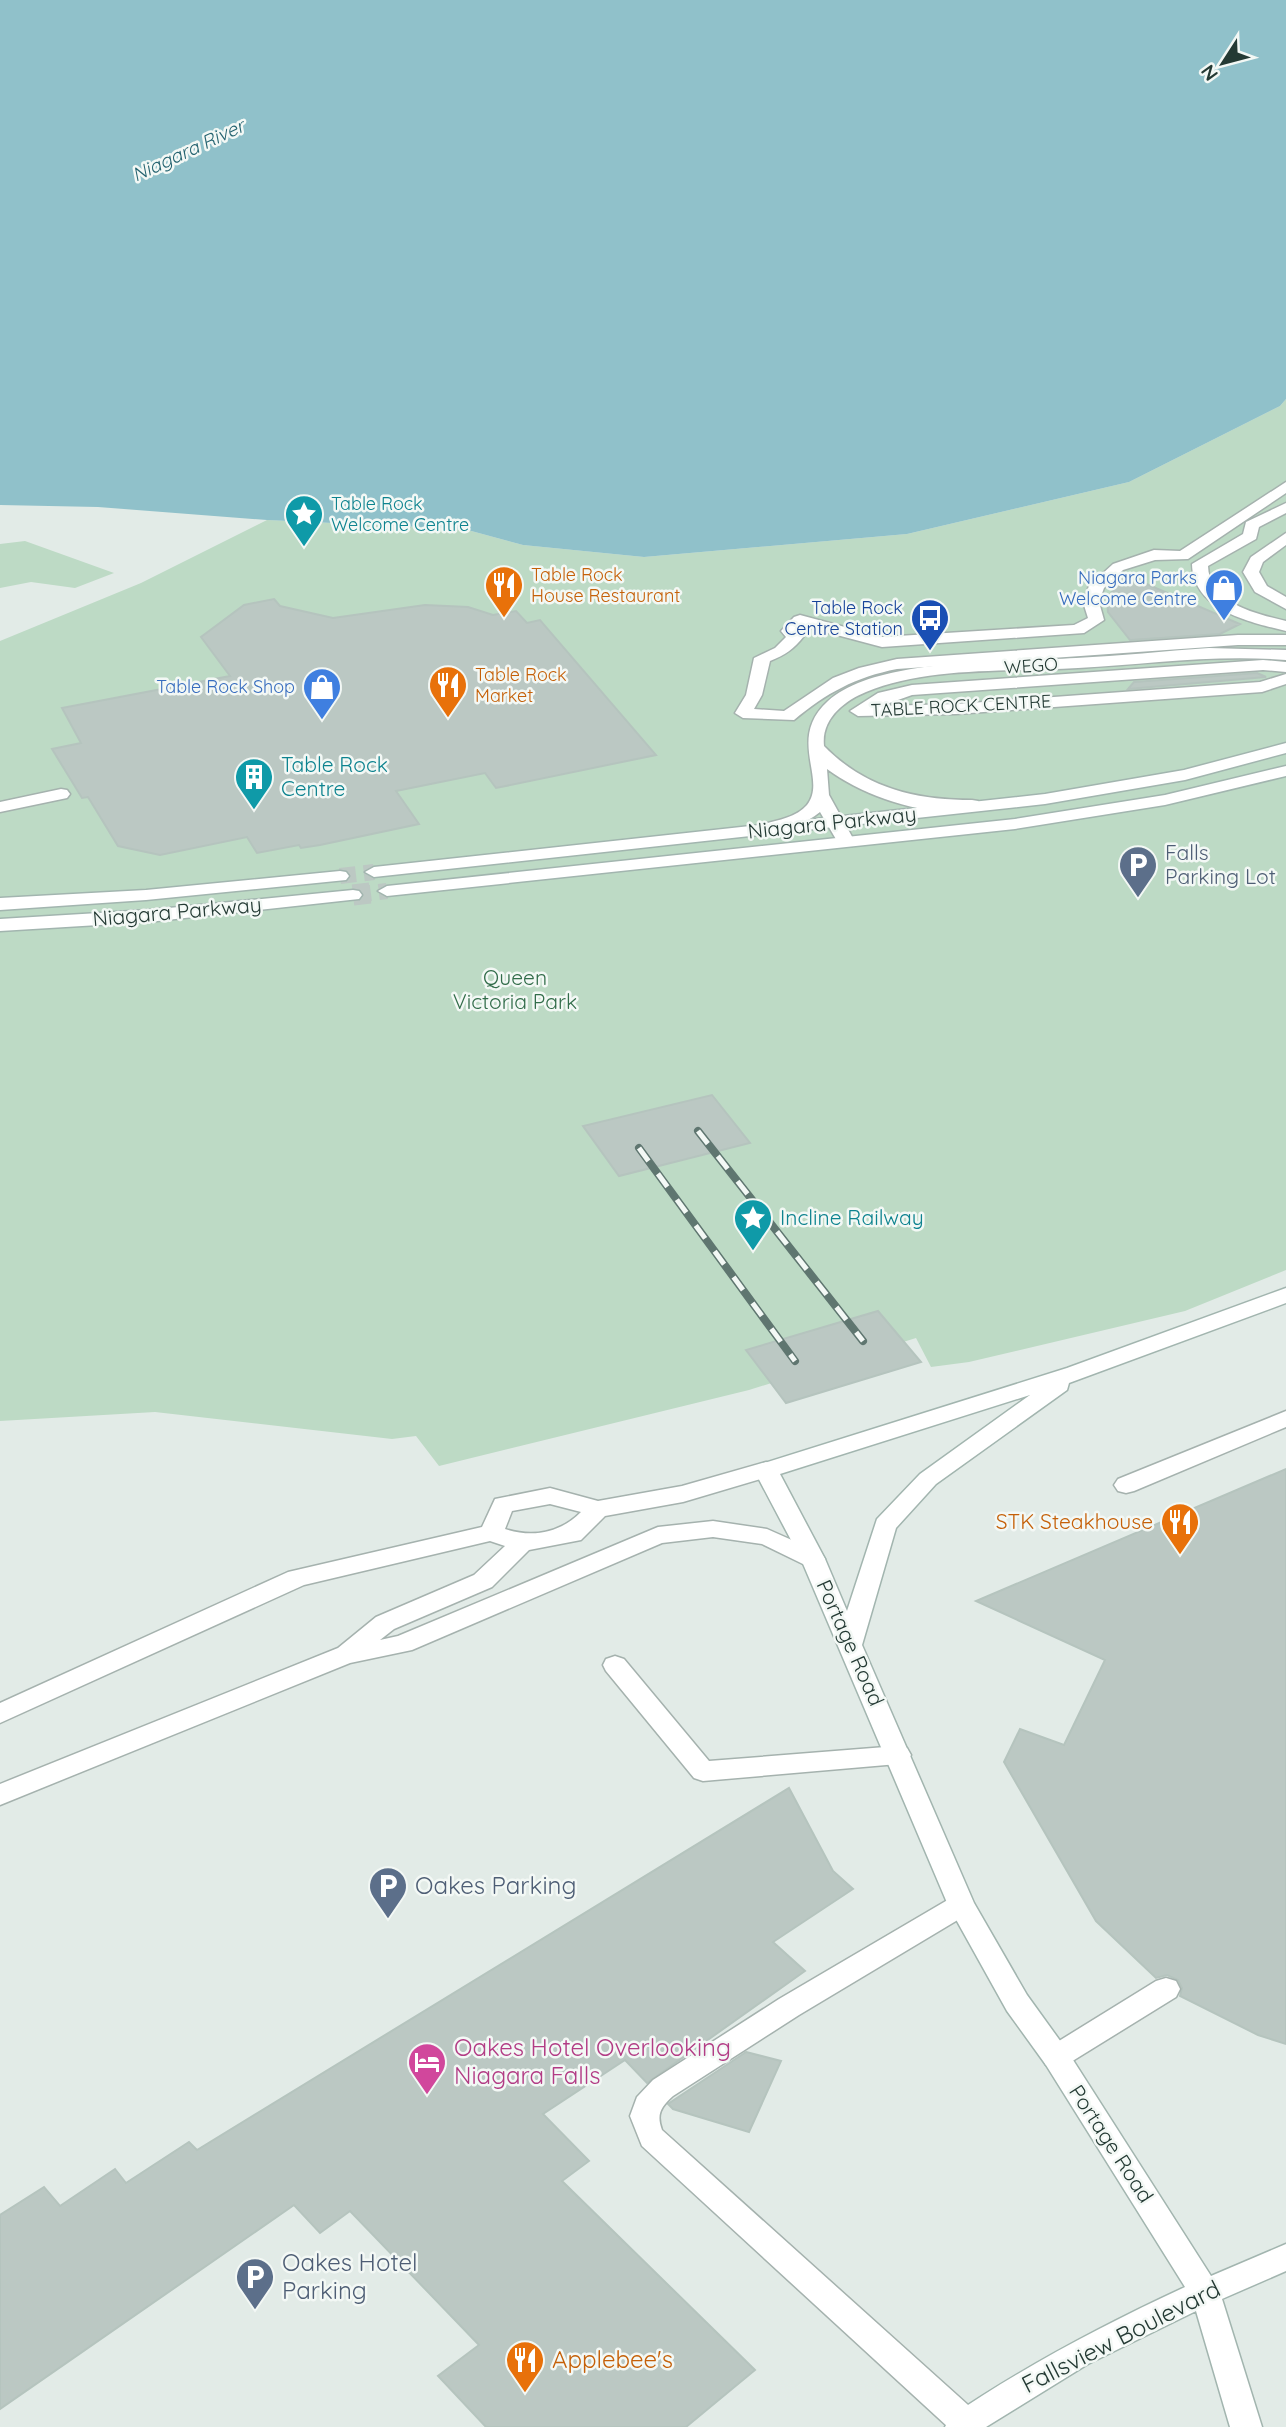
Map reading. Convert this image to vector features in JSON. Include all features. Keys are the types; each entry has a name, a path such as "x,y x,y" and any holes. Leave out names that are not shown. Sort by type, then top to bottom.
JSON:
{"main road":[{"path":"1286,486 1183,556 1154,555 1118,567 1097,586 1094,593 1091,602 1096,620 1078,630 883,642 800,620 789,631 796,636 790,644 762,658 754,695 743,713 788,716 811,695 855,672 897,664 1238,640 1286,640"},
{"path":"1286,507 1251,525 1251,536 1200,564 1199,571 1205,587 1222,603 1249,615 1286,626"},
{"path":"1286,538 1256,560 1251,572 1255,583 1261,589 1286,604"},
{"name":"WEGO","path":"820,795 814,738 818,721 829,708 857,690 888,680 990,669 1253,652 1286,655"},
{"name":"TABLE ROCK CENTRE","path":"1286,667 1263,665 912,690 884,697 858,711 956,709 1262,687 1286,679"},
{"name":"Niagara Parkway","path":"374,872 1002,805 1172,777 1286,748"},
{"path":"817,750 830,765 849,778 901,799 929,804 1002,805"},
{"name":"Niagara Parkway","path":"387,891 1098,812 1216,790 1286,771"},
{"path":"0,807 61,794"},
{"path":"820,795 846,842"},
{"path":"755,831 801,820 812,814 818,806 820,795"},
{"name":"Niagara Parkway","path":"0,904 146,895 340,876"},
{"name":"Niagara Parkway","path":"0,925 148,916 353,895"},
{"path":"491,1534 503,1505 550,1496 598,1509 683,1494 1075,1373 1286,1295"},
{"path":"850,1644 885,1525 928,1479 1075,1373"},
{"path":"1126,1485 1286,1418"},
{"name":"Portage Road","path":"766,1470 813,1559 961,1905 1017,2003 1055,2057 1205,2292 1246,2427"},
{"path":"0,1714 298,1578 491,1534 522,1544 573,1534 598,1509"},
{"path":"0,1795 345,1655 403,1644 659,1535 713,1529 766,1537 813,1559"},
{"path":"345,1655 385,1623 483,1581 522,1544"},
{"path":"615,1665 703,1771 898,1755"},
{"path":"961,1905 789,2007 663,2088 646,2103 643,2124 652,2138 964,2425"},
{"path":"1055,2057 1166,1989"},
{"name":"Fallsview Boulevard","path":"964,2425 1045,2372 1205,2292 1286,2257"}],"green space":[{"name":"Queen Victoria Park","path":"1286,399 1286,1270 1185,1311 969,1362 931,1367 916,1338 749,1390 439,1466 416,1436 392,1439 155,1412 0,1421 0,641 141,583 267,520 464,529 523,545 644,557 907,534 1129,482 1280,406"},
{"path":"25,541 114,573 75,588 31,582 0,588 0,544"}],"water":[{"name":"Niagara River","path":"0,0 1286,0 1286,399 1280,406 1129,482 907,534 644,557 523,545 464,529 267,520 98,507 0,505"}],"building":[{"path":"1123,574 1240,624 1220,634 1130,640 1108,612 1107,600"},
{"name":"Table Rock Centre","path":"274,599 280,606 333,618 425,605 468,607 493,615 516,611 527,623 540,620 656,755 496,788 485,773 396,791 419,824 320,845 301,848 299,845 257,853 247,837 160,855 118,846 88,797 82,798 52,749 81,743 62,708 230,676 201,637 244,605"},
{"path":"1257,673 1266,677 1128,689 1134,682"},
{"path":"712,1095 750,1143 619,1176 583,1126"},
{"path":"878,1311 921,1362 786,1403 746,1350"},
{"path":"1286,1469 1286,2044 1258,2035 1180,1996 1182,1988 1178,1980 1167,1975 1156,1978 1096,1921 1004,1762 1020,1729 1064,1745 1105,1660 976,1601"},
{"name":"Oakes Hotel Overlooking Niagara Falls","path":"789,1788 833,1871 853,1889 773,1942 805,1971 647,2083 625,2060 543,2114 589,2161 562,2181 755,2370 686,2427 486,2427 438,2376 479,2345 350,2211 320,2233 294,2205 0,2409 0,2215 44,2187 60,2206 115,2169 126,2183 189,2142 197,2150"},
{"path":"746,2052 781,2061 749,2132 673,2109 668,2104"}],"tunnel":[{"path":"340,876 374,872"},
{"path":"355,895 387,891"},
{"path":"353,895 370,893"}],"railway":[{"path":"698,1131 863,1341"},
{"path":"639,1148 795,1361"}],"place":[{"name":"Table Rock Welcome Centre","path":"304,548"},
{"name":"Table Rock House Restaurant","path":"504,619"},
{"name":"Niagara Parks Welcome Centre","path":"1224,622"},
{"name":"Table Rock Centre Station","path":"930,652"},
{"name":"Table Rock Market","path":"448,719"},
{"name":"Table Rock Shop","path":"322,721"},
{"name":"Table Rock Centre","path":"254,811"},
{"name":"Falls Parking Lot","path":"1138,899"},
{"name":"Incline Railway","path":"753,1252"},
{"name":"STK Steakhouse","path":"1180,1556"},
{"name":"Oakes Parking","path":"388,1920"},
{"name":"Oakes Hotel Overlooking Niagara Falls","path":"427,2096"},
{"name":"Oakes Hotel Parking","path":"255,2311"},
{"name":"Applebee's","path":"525,2394"}]}
